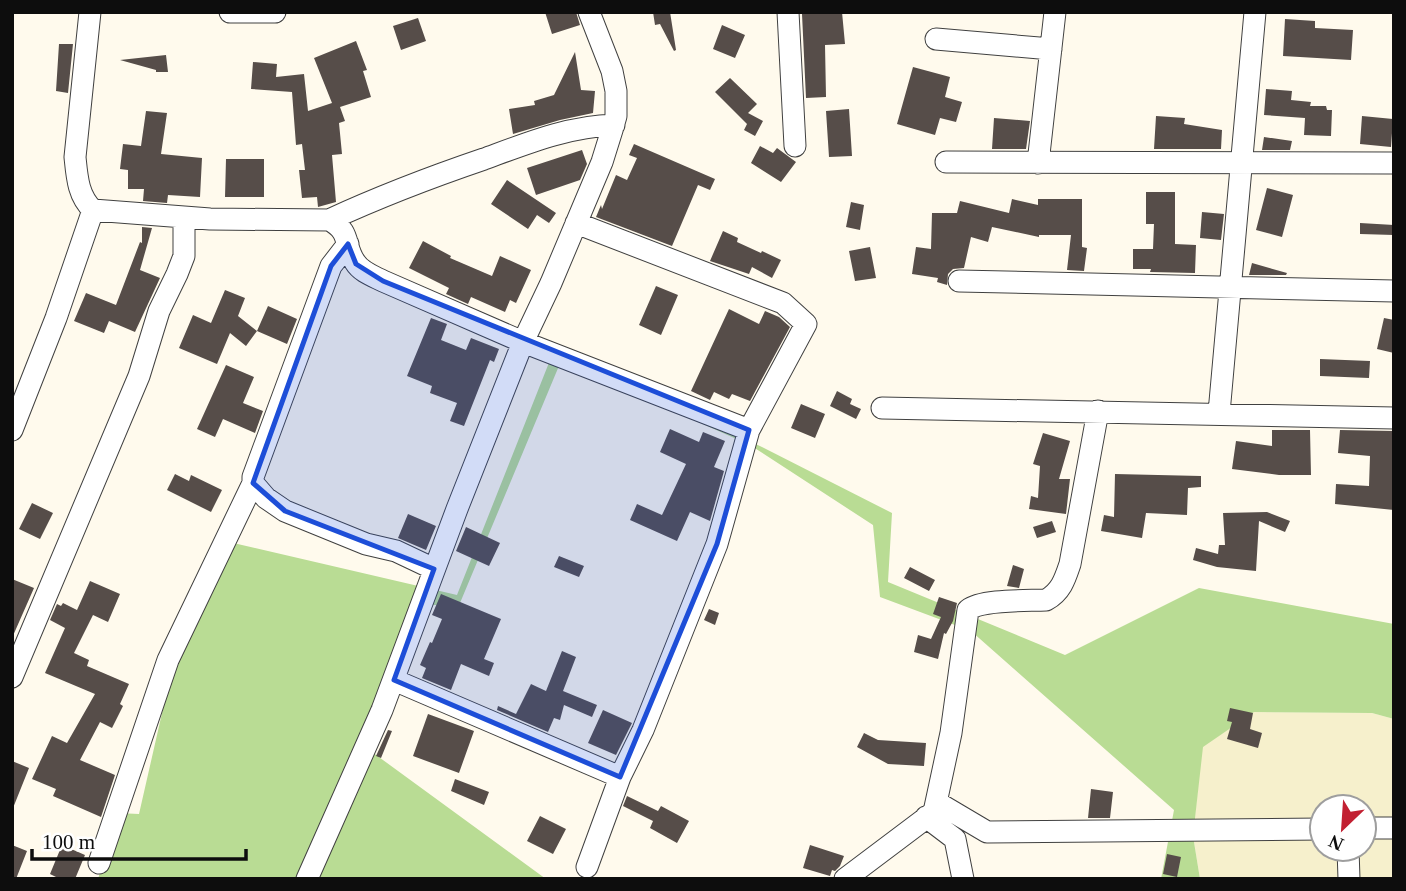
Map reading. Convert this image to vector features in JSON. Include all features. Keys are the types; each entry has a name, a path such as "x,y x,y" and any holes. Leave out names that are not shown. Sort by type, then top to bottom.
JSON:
{"street":[{"path":"90,12 75,158 82,197 93,209 250,221 329,220 451,170 535,140 585,128 614,125"},
{"path":"230,12 275,12"},
{"path":"307,879 394,680 434,569 523,342 551,283 614,125 616,92 612,71 589,12"},
{"path":"788,12 795,146"},
{"path":"1038,163 1055,12"},
{"path":"1219,413 1255,12"},
{"path":"936,39 1051,49"},
{"path":"946,162 1394,163"},
{"path":"12,430 56,318 93,209"},
{"path":"12,677 139,376 159,311 184,256 184,217"},
{"path":"329,220 342,229 356,264 363,271 523,342 749,430"},
{"path":"576,223 783,303 806,324 749,430 717,544 643,730 620,777 587,867"},
{"path":"99,863 169,660 253,483 276,409 331,266 348,244"},
{"path":"959,281 1394,291"},
{"path":"883,408 1394,418"},
{"path":"845,879 932,810 951,733 968,610 973,606 996,603 1046,600 1064,582 1070,564 1098,411"},
{"path":"253,483 265,498 285,511 366,544 396,551 434,569"},
{"path":"394,680 620,777"},
{"path":"932,810 987,832 1308,829"},
{"path":"932,810 955,839 963,879"}],"highlighted area":[{"path":"348,244 356,264 383,281 749,430 717,544 620,777 394,680 434,569 285,511 253,483 331,266"}],"shaded area":[{"path":"1254,712 1372,713 1394,719 1394,879 1200,879 1193,836 1202,747"}],"green space":[{"path":"554,350 762,447 892,513 888,582 1065,655 1199,588 1394,624 1394,719 1372,713 1254,712 1203,747 1193,836 1200,879 1161,879 1174,810 971,631 880,597 873,525 750,445 561,361 460,603 410,607 372,752 546,879 98,879 118,813 139,814 178,643 229,542 457,595"}],"building":[{"path":"545,12 576,12 580,25 552,34"},
{"path":"653,12 670,12 676,50 674,51 660,24 655,25"},
{"path":"842,12 845,44 825,45 826,97 806,98 802,14"},
{"path":"418,18 426,41 401,50 393,26"},
{"path":"1285,19 1315,21 1315,28 1353,30 1351,60 1283,56"},
{"path":"722,25 745,35 735,58 713,49"},
{"path":"356,41 367,70 363,71 371,97 340,107 345,121 339,123 342,154 332,155 336,202 318,207 317,197 302,198 299,170 305,170 302,144 296,145 292,92 251,89 253,62 277,64 276,77 304,74 308,111 332,103 314,58"},
{"path":"59,44 73,44 68,93 56,91"},
{"path":"575,52 581,90 595,91 593,113 513,134 509,109 535,105 534,101 554,95"},
{"path":"166,55 168,72 156,72 120,60"},
{"path":"913,67 950,77 945,97 962,102 956,122 940,118 935,135 897,124"},
{"path":"730,78 757,104 748,113 763,121 755,136 744,130 747,124 715,92"},
{"path":"1266,89 1292,91 1291,100 1311,102 1310,106 1326,106 1327,110 1332,110 1331,136 1304,135 1305,118 1264,115"},
{"path":"849,109 852,156 829,157 826,111"},
{"path":"146,111 167,113 161,154 202,158 200,197 168,195 167,203 143,201 144,189 128,189 128,170 120,169 123,144 141,146"},
{"path":"1156,116 1185,118 1184,124 1222,130 1221,149 1154,149"},
{"path":"1362,116 1393,119 1391,147 1360,144"},
{"path":"994,118 1030,121 1026,149 992,149"},
{"path":"1264,137 1292,141 1290,150 1262,150"},
{"path":"634,144 715,179 710,190 698,185 672,246 596,217 616,175 627,180 637,158 629,155"},
{"path":"760,146 773,153 777,148 796,162 781,182 751,163"},
{"path":"582,150 587,164 580,180 536,195 527,168"},
{"path":"226,159 264,159 264,197 225,197"},
{"path":"507,180 556,213 549,223 537,215 528,229 491,204"},
{"path":"1267,188 1293,195 1282,237 1256,230"},
{"path":"1146,192 1175,192 1175,244 1196,245 1195,273 1133,269 1133,249 1153,249 1154,224 1146,224"},
{"path":"1012,199 1038,205 1038,199 1082,199 1082,247 1087,248 1084,271 1067,270 1071,235 1039,237 992,227 988,242 971,237 964,268 953,269 948,274 947,285 937,282 938,278 912,274 916,247 931,249 932,213 957,213 960,201 1009,213"},
{"path":"851,202 864,205 860,230 846,227"},
{"path":"1202,212 1224,214 1221,240 1200,238"},
{"path":"1360,223 1394,225 1394,235 1360,234"},
{"path":"142,227 152,228 140,270 160,278 135,332 109,321 104,333 74,321 86,293 116,305 140,242 142,243"},
{"path":"723,231 738,238 737,242 781,260 772,278 752,267 749,274 710,261"},
{"path":"423,241 451,256 450,258 492,276 500,256 531,270 516,303 510,300 505,312 471,297 468,304 446,294 449,288 409,268"},
{"path":"870,247 876,278 855,281 849,251"},
{"path":"1252,263 1287,273 1249,275"},
{"path":"656,286 678,295 661,335 639,325"},
{"path":"225,290 245,298 238,316 257,331 246,346 230,333 217,364 179,348 193,315 211,323"},
{"path":"268,306 297,319 287,344 257,331"},
{"path":"729,309 759,324 765,311 779,317 790,327 750,401 732,394 729,399 714,392 710,400 691,391"},
{"path":"431,318 447,324 441,340 466,350 471,338 499,349 494,362 490,360 464,426 450,421 457,403 430,393 432,386 407,376"},
{"path":"1384,318 1394,320 1394,353 1377,349"},
{"path":"1320,359 1370,361 1369,378 1320,376"},
{"path":"226,365 254,377 243,403 263,411 255,433 223,419 215,437 197,429"},
{"path":"837,391 852,399 850,404 861,409 856,419 830,406"},
{"path":"801,404 825,414 815,438 791,428"},
{"path":"670,429 699,442 703,432 725,441 714,467 724,471 710,521 690,512 677,541 630,520 637,504 662,515 686,464 660,452"},
{"path":"1272,430 1310,430 1311,475 1279,475 1232,469 1236,441 1272,446"},
{"path":"1340,430 1394,431 1394,510 1335,504 1336,484 1369,486 1370,456 1338,453"},
{"path":"1043,433 1070,441 1059,479 1070,479 1066,514 1029,509 1031,496 1038,498 1040,466 1033,464"},
{"path":"175,474 189,481 191,475 222,490 211,512 167,490"},
{"path":"1115,474 1201,476 1201,487 1188,488 1187,515 1146,513 1142,538 1101,531 1104,515 1114,517"},
{"path":"32,503 53,513 40,539 19,529"},
{"path":"1267,512 1290,521 1285,532 1259,521 1256,571 1217,567 1193,560 1196,548 1218,554 1219,545 1225,545 1223,513"},
{"path":"408,514 436,526 426,550 398,538"},
{"path":"1052,521 1056,532 1037,538 1033,527"},
{"path":"466,527 500,543 489,566 456,551"},
{"path":"559,556 584,566 579,577 554,567"},
{"path":"1013,565 1024,569 1019,588 1007,586"},
{"path":"910,567 935,580 929,591 904,578"},
{"path":"12,579 34,588 12,638"},
{"path":"90,581 120,594 108,622 93,615 74,653 89,660 87,666 129,684 120,704 123,706 112,728 100,722 80,760 115,775 101,817 53,796 56,789 32,779 52,736 67,743 95,694 45,673 65,628 50,620 57,604 61,606 63,603 77,610"},
{"path":"441,594 501,619 484,659 494,663 489,676 461,664 451,690 422,678 426,668 420,665 442,619 432,615"},
{"path":"939,597 957,603 953,621 946,634 944,633 938,659 914,652 918,635 931,639 941,617 933,614"},
{"path":"709,609 719,613 715,625 704,620"},
{"path":"562,651 576,657 563,691 597,705 592,717 564,705 560,720 554,718 548,732 497,710 498,706 516,714 531,684 546,691"},
{"path":"1230,708 1253,713 1250,729 1262,733 1258,748 1227,739 1232,722 1227,721"},
{"path":"603,710 632,723 616,755 588,743"},
{"path":"428,714 474,731 459,773 413,756"},
{"path":"388,730 392,731 381,758 376,756"},
{"path":"864,733 878,740 926,743 924,766 888,764 857,747"},
{"path":"12,761 29,768 13,808 12,808"},
{"path":"455,779 489,792 484,805 451,791"},
{"path":"1091,789 1113,792 1110,818 1088,818"},
{"path":"627,796 658,811 661,806 689,821 677,843 650,828 653,821 623,806"},
{"path":"540,816 566,829 553,854 527,841"},
{"path":"12,845 27,851 16,879 12,879"},
{"path":"62,845 85,855 75,879 60,879 50,874"},
{"path":"810,845 844,856 840,866 835,871 832,870 830,876 803,868"},
{"path":"1167,854 1181,857 1177,877 1163,874"}]}
